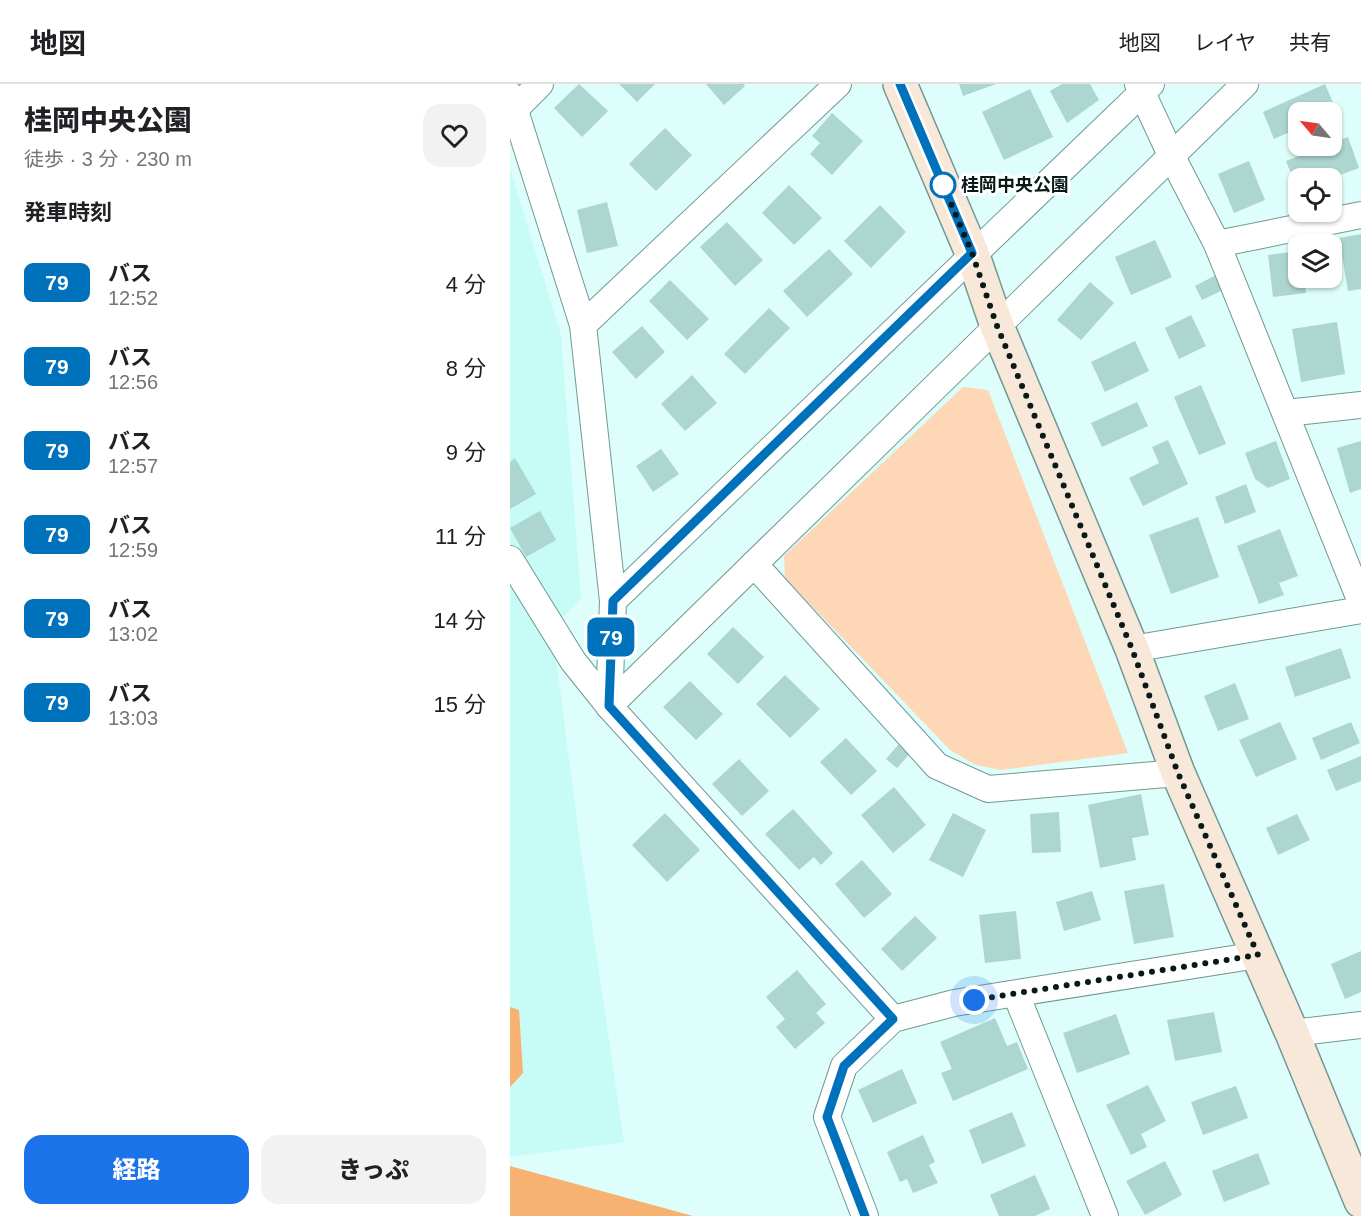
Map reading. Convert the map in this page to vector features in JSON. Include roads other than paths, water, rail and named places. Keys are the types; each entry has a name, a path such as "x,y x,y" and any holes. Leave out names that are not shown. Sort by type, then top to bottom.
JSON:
{"street":[{"path":"540,84 512,102 583,325 613,601 609,706"},
{"path":"583,325 838,84"},
{"path":"900,84 972,253 997,326 1132,649 1178,773 1292,1033 1361,1201"},
{"path":"609,706 1245,84"},
{"path":"613,601 1144,87 1171,155 1217,244 1361,602"},
{"path":"1217,244 1361,215"},
{"path":"1286,413 1361,405"},
{"path":"510,559 573,661 609,706 893,1019"},
{"path":"754,564 937,766 988,789 1178,773"},
{"path":"1132,649 1361,610"},
{"path":"865,1216 827,1117 844,1066 893,1019 954,1003 1258,955"},
{"path":"1016,994 1105,1216"},
{"path":"1292,1033 1361,1025"}],"place":[{"name":"桂岡中央公園","path":"943,185"}]}
